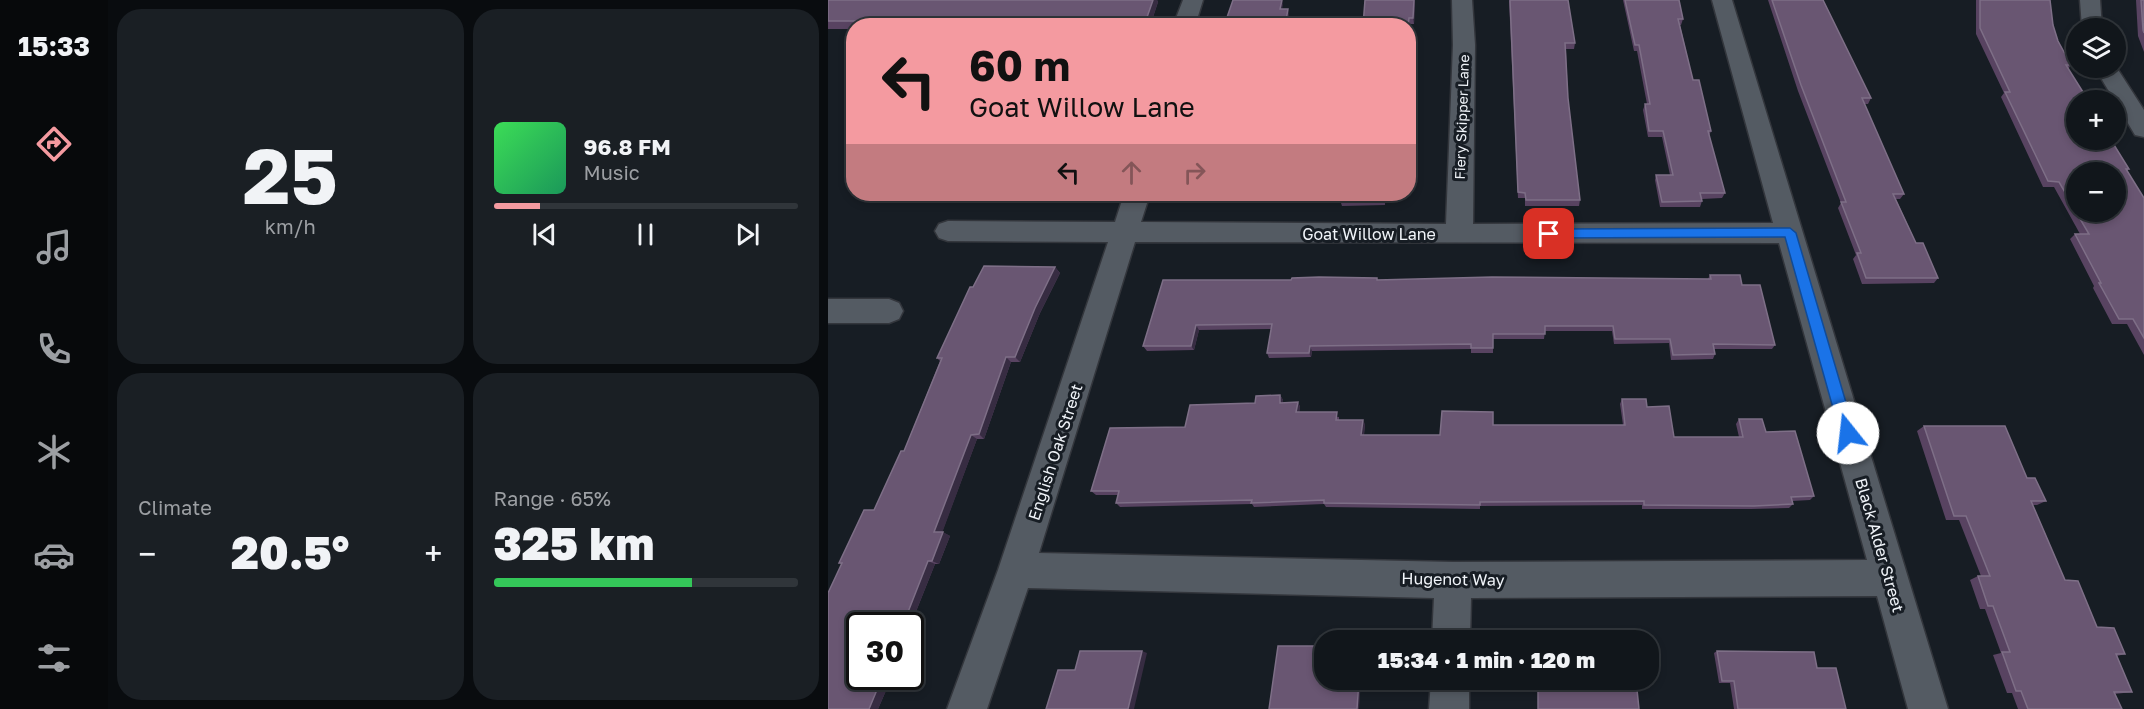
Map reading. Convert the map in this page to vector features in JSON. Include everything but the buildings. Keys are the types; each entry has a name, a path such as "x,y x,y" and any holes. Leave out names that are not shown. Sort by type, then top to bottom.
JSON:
{"street":[{"path":"1187,18 1193,0"},
{"name":"Fiery Skipper Lane","path":"1459,234 1464,45 1462,0"},
{"name":"Black Alder Street","path":"1722,0 1928,709"},
{"path":"2090,0 2091,18"},
{"path":"2112,78 2144,129"},
{"name":"English Oak Street","path":"968,709 1016,570 1135,201"},
{"name":"Goat Willow Lane","path":"948,231 1790,233"},
{"path":"828,311 889,311"},
{"name":"Hugenot Way","path":"1016,570 1453,580 1890,578"},
{"path":"1451,630 1453,580"},
{"path":"1449,709 1450,690"}],"route":[{"path":"1549,234 1790,233 1848,433"}]}
